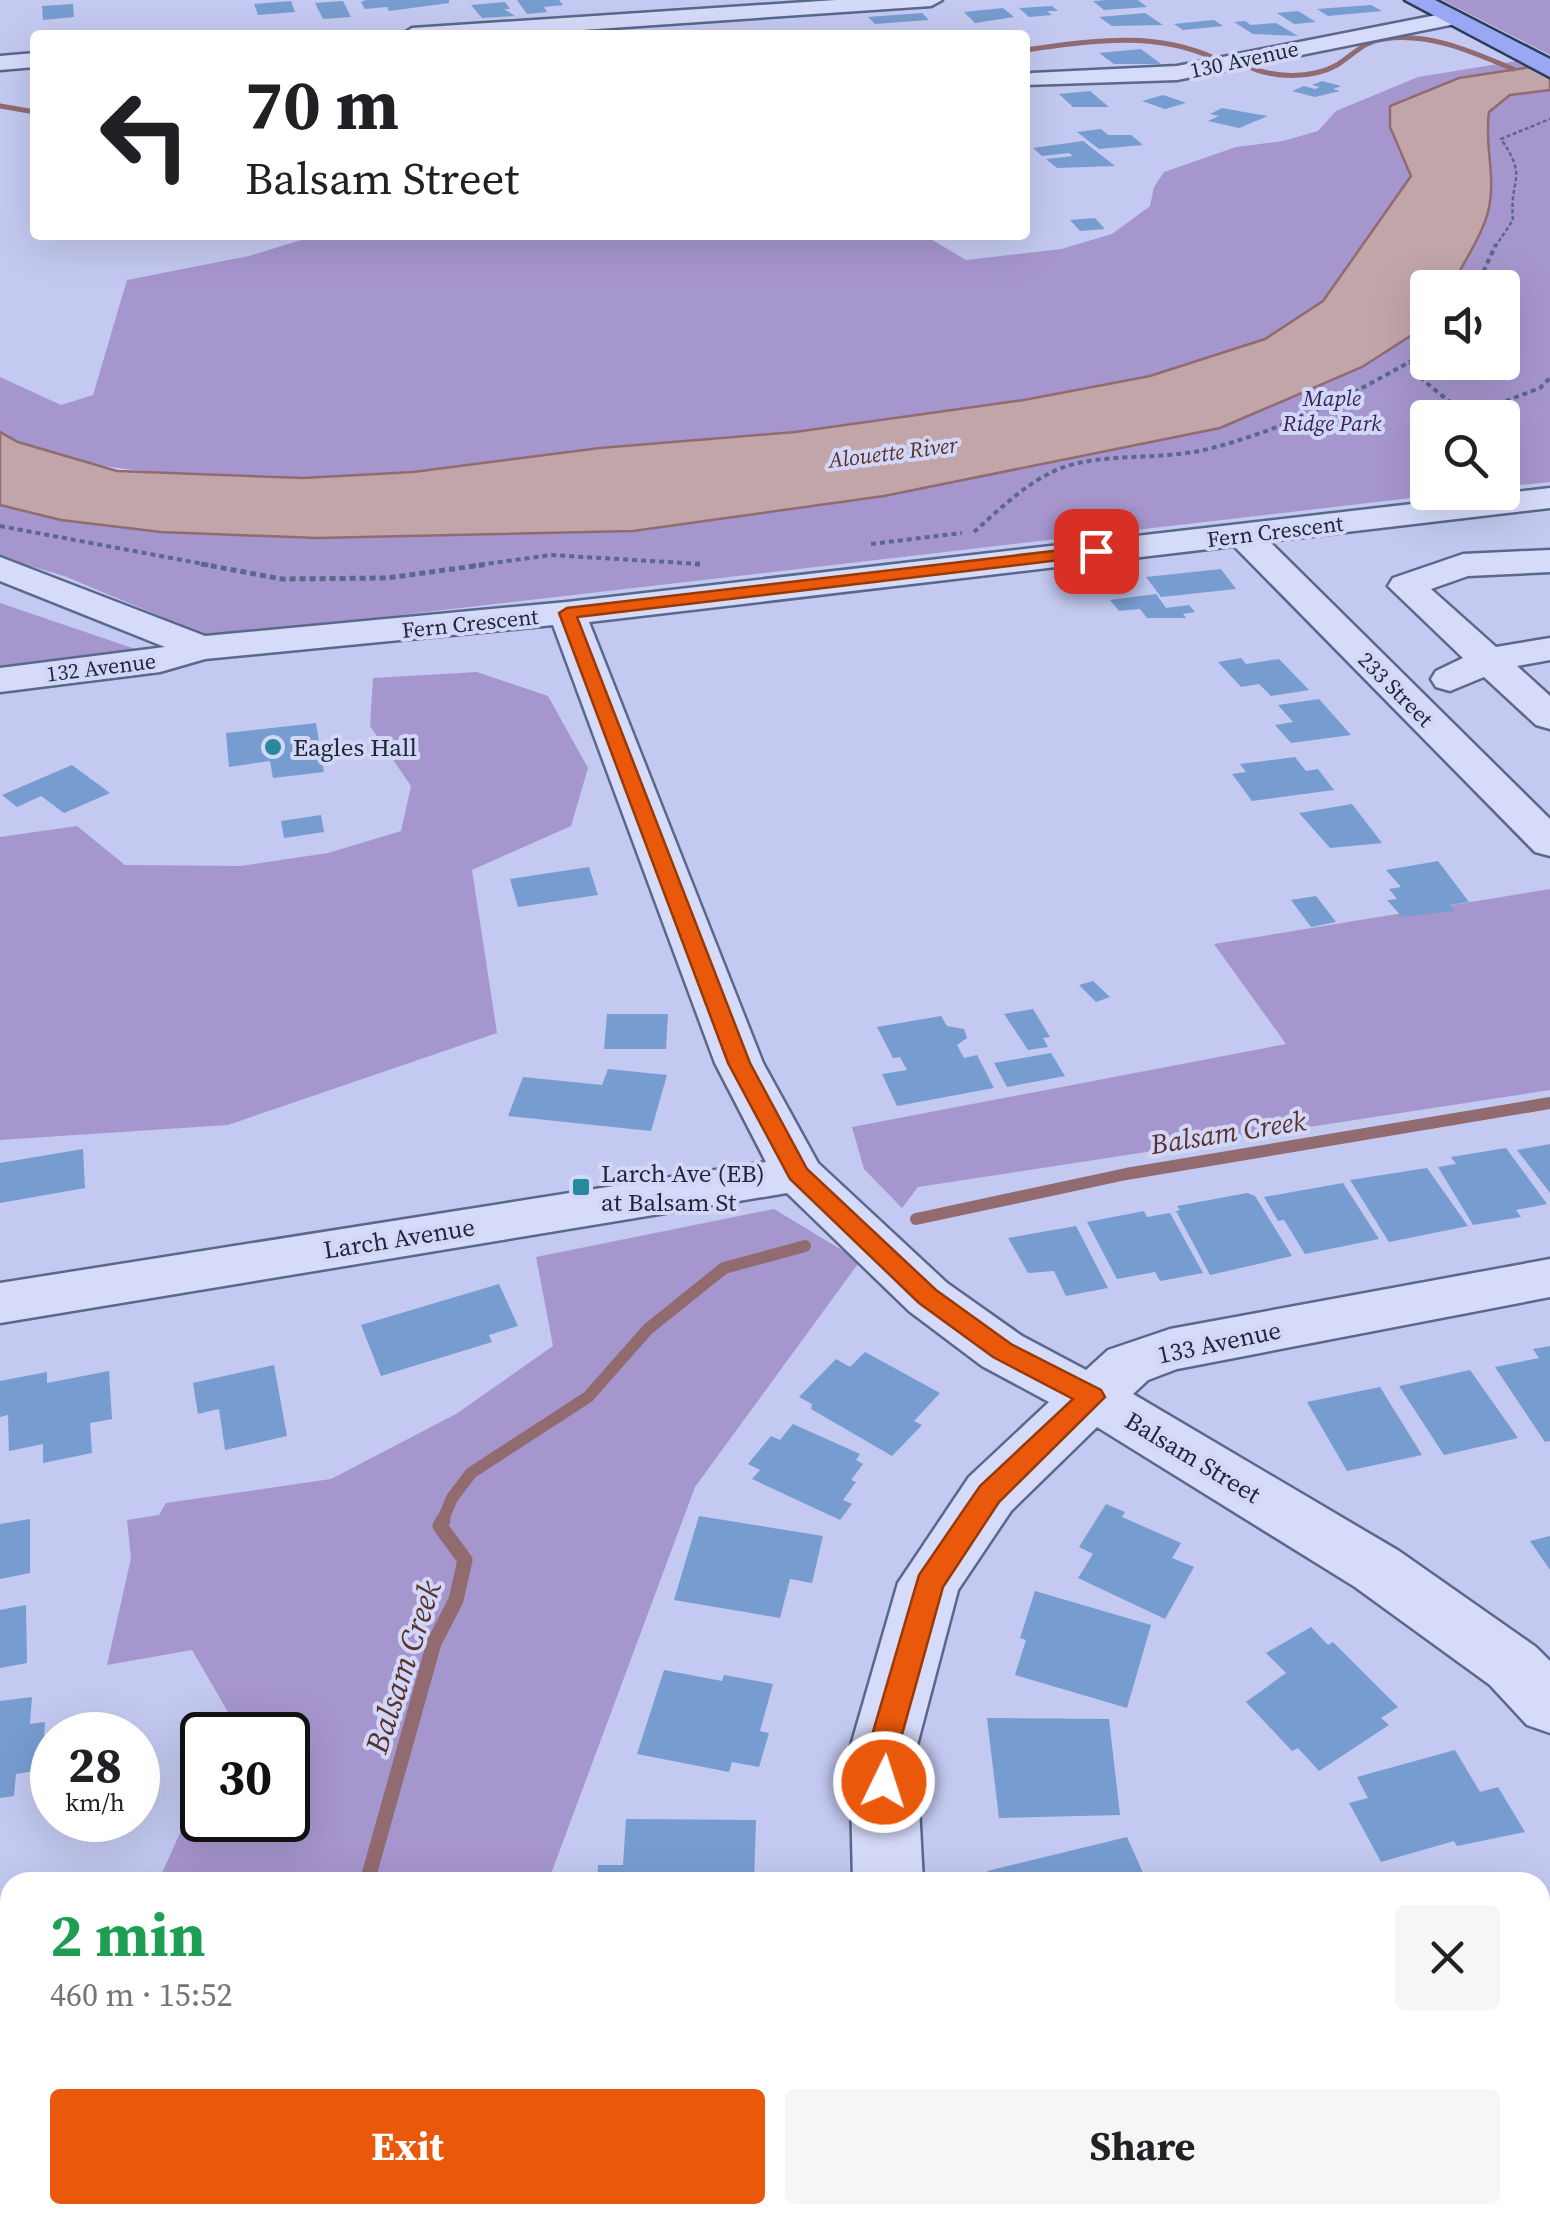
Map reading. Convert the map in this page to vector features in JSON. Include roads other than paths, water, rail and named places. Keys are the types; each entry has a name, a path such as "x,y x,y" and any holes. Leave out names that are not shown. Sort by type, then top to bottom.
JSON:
{"main road":[{"path":"1417,0 1550,68"}],"street":[{"path":"485,30 931,0"},
{"path":"835,6 857,26"},
{"name":"130 Avenue","path":"1032,80 1177,73 1452,18"},
{"path":"0,63 30,60"},
{"name":"Fern Crescent","path":"0,568 202,648 567,613 1550,498"},
{"name":"233 Street","path":"1243,534 1550,843"},
{"path":"1550,561 1463,564 1406,586 1550,717"},
{"name":"Balsam Street","path":"567,613 739,1063 798,1174 928,1296 1002,1351 1148,1428 1377,1570 1513,1666 1550,1705"},
{"name":"132 Avenue","path":"0,680 160,661 202,648"},
{"path":"1450,678 1489,660 1550,648"},
{"name":"Larch Avenue","path":"0,1302 798,1174"},
{"name":"133 Avenue","path":"888,1872 883,1749 930,1584 990,1494 1092,1397 1128,1365 1170,1350 1550,1278"}],"water":[{"name":"Alouette River","path":"1550,64 1550,90 1510,95 1489,112 1489,208 1461,270 1410,270 1410,336 1362,367 1220,428 884,496 633,531 317,538 161,532 61,520 0,505 0,432 18,442 117,471 303,478 413,472 600,448 795,432 1024,400 1150,376 1265,339 1323,301 1411,176 1390,127 1390,106 1459,78"}],"waterway":[{"path":"1245,65 1278,75 1303,75 1337,65 1370,42 1417,38 1450,45 1513,69"},
{"path":"1030,49 1098,41 1146,41 1170,44 1216,59"},
{"path":"0,106 30,111"},
{"name":"Balsam Creek","path":"916,1219 1126,1174 1550,1103"},
{"name":"Balsam Creek","path":"442,1522 452,1498 471,1473 588,1397 648,1329 724,1268 805,1246"},
{"name":"Balsam Creek","path":"370,1872 434,1643 456,1600 465,1560 440,1526 442,1522"}],"place":[{"name":"Eagles Hall","path":"273,747"},
{"name":"Larch Ave (EB) at Balsam St","path":"581,1187"}],"park label":[{"name":"Maple Ridge Park","path":"1332,410"}]}
